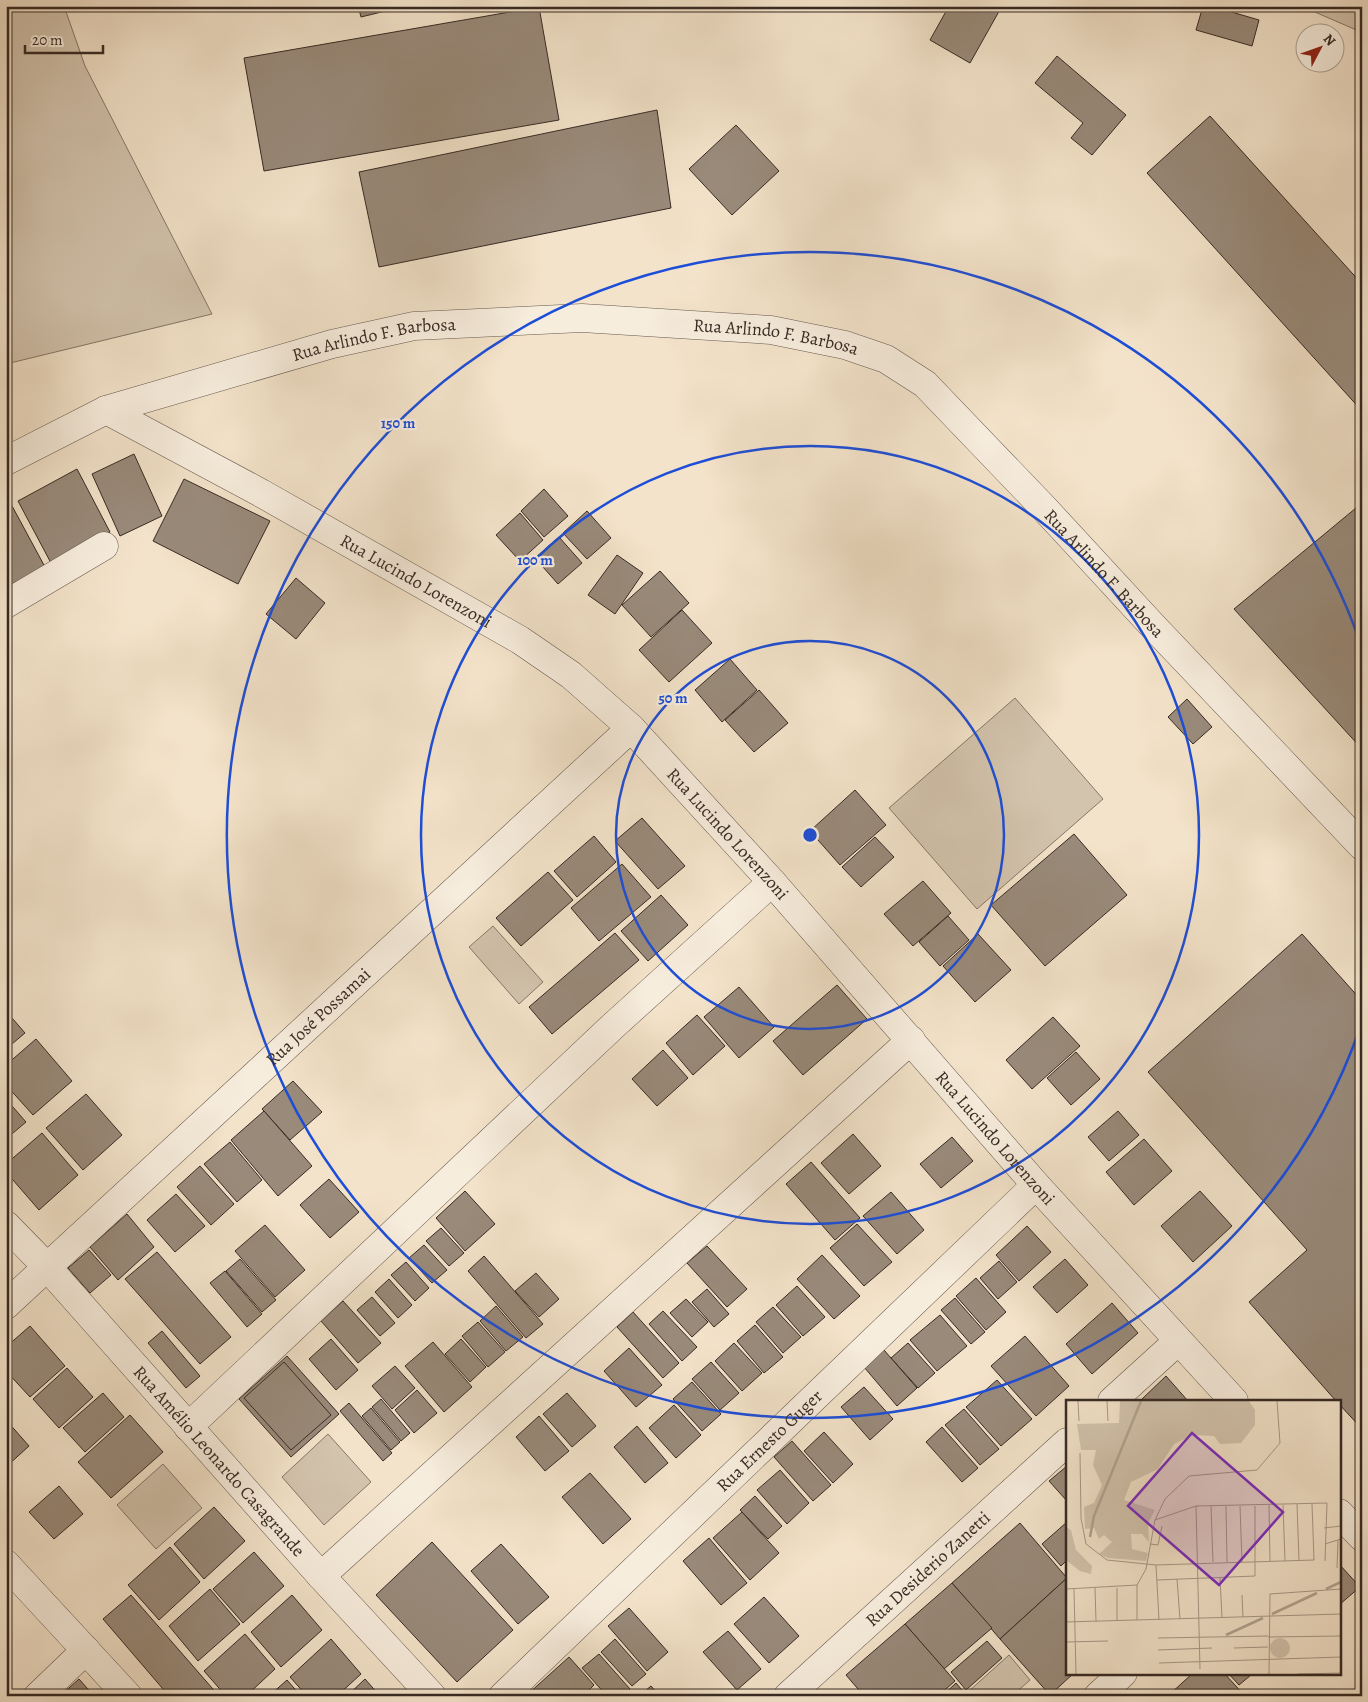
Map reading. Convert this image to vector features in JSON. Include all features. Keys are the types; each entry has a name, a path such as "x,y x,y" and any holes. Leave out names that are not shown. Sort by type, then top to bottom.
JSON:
{"street":[{"name":"Rua Arlindo F. Barbosa","path":"6,461 106,410 332,344 414,326 582,318 771,330 853,348 886,360 925,384 1362,846"},
{"name":"Rua Lucindo Lorenzoni","path":"106,410 261,493 520,640 571,675 631,728 772,882 1036,1185 1233,1400"},
{"path":"6,604 104,546"},
{"name":"Rua José Possamai","path":"6,1304 631,728"},
{"path":"188,1427 613,1026 772,882"},
{"path":"321,1576 911,1040"},
{"name":"Rua Ernesto Guger","path":"503,1696 1036,1185"},
{"name":"Rua Amélio Leonardo Casagrande","path":"6,1225 47,1267 321,1576 432,1696"},
{"path":"1113,1400 1178,1341"},
{"name":"Rua Desiderio Zanetti","path":"788,1696 1066,1443"},
{"path":"1340,1514 1362,1537"},
{"path":"6,1564 128,1696"},
{"path":"38,1696 86,1650"},
{"path":"1098,1696 1122,1674"}],"shaded area":[{"path":"6,6 64,6 85,66 212,314 6,364"},
{"path":"1301,6 1362,6 1362,33 1346,26 1346,22 1338,22"},
{"path":"1015,698 1103,799 977,909 889,808"},
{"path":"493,926 543,982 519,1004 469,947"},
{"path":"328,1434 371,1482 324,1525 282,1477"},
{"path":"163,1464 202,1508 156,1549 117,1505"},
{"path":"1009,1655 1030,1680 1012,1696 973,1696 969,1691"}],"building":[{"path":"358,6 406,6 361,17"},
{"path":"949,6 1002,6 970,63 930,40"},
{"path":"1203,6 1211,6 1259,20 1252,46 1196,30"},
{"path":"539,7 559,120 264,171 244,58"},
{"path":"1057,56 1126,115 1092,155 1071,138 1083,123 1035,83"},
{"path":"657,110 671,208 379,267 359,172"},
{"path":"1210,116 1362,284 1362,411 1147,173"},
{"path":"736,125 779,171 732,215 689,169"},
{"path":"134,454 162,516 120,536 92,474"},
{"path":"77,469 110,532 51,563 18,501"},
{"path":"184,479 270,521 238,584 153,541"},
{"path":"544,489 568,516 544,537 521,511"},
{"path":"1362,503 1362,749 1234,609"},
{"path":"11,504 45,567 6,587 6,507"},
{"path":"587,511 611,538 587,559 563,533"},
{"path":"520,513 543,540 520,561 496,535"},
{"path":"559,537 582,563 558,584 535,558"},
{"path":"617,555 643,573 615,614 588,595"},
{"path":"660,571 689,603 651,637 622,605"},
{"path":"296,578 325,603 296,639 266,614"},
{"path":"682,610 712,643 669,682 639,650"},
{"path":"730,659 757,690 722,722 695,690"},
{"path":"759,690 788,723 754,752 725,720"},
{"path":"1187,699 1212,727 1193,744 1168,717"},
{"path":"855,790 886,825 840,865 810,831"},
{"path":"642,818 685,866 658,889 615,841"},
{"path":"1074,834 1127,895 1045,966 991,905"},
{"path":"594,836 616,862 577,897 554,871"},
{"path":"875,837 894,857 861,887 842,867"},
{"path":"622,864 651,897 599,941 571,908"},
{"path":"548,872 573,900 521,946 496,918"},
{"path":"923,881 951,913 913,946 884,914"},
{"path":"661,895 688,925 648,961 621,931"},
{"path":"948,916 969,940 940,966 919,942"},
{"path":"615,933 639,960 552,1034 529,1007"},
{"path":"978,934 1011,970 975,1002 943,966"},
{"path":"1302,934 1362,1001 1362,1429 1340,1405 1340,1400 1335,1400 1249,1302 1307,1250 1148,1072"},
{"path":"837,985 867,1019 803,1075 773,1041"},
{"path":"739,987 774,1027 739,1058 704,1017"},
{"path":"6,1011 25,1033 6,1049"},
{"path":"697,1015 725,1046 693,1075 666,1043"},
{"path":"1053,1017 1080,1046 1032,1089 1006,1060"},
{"path":"36,1039 72,1081 33,1115 6,1085 6,1065"},
{"path":"663,1050 688,1078 657,1106 632,1079"},
{"path":"1076,1052 1100,1079 1071,1105 1047,1078"},
{"path":"293,1081 322,1112 290,1140 262,1109"},
{"path":"86,1094 122,1135 83,1170 46,1128"},
{"path":"6,1099 26,1122 6,1139"},
{"path":"264,1111 312,1166 278,1196 231,1140"},
{"path":"1118,1111 1139,1135 1109,1161 1088,1137"},
{"path":"42,1133 78,1175 39,1210 6,1172 6,1164"},
{"path":"853,1134 881,1166 849,1194 821,1163"},
{"path":"952,1137 973,1161 941,1188 920,1164"},
{"path":"1144,1139 1172,1171 1134,1205 1106,1172"},
{"path":"230,1142 262,1180 237,1202 204,1164"},
{"path":"811,1162 860,1218 835,1240 786,1184"},
{"path":"200,1166 234,1204 211,1225 177,1187"},
{"path":"329,1179 359,1212 330,1238 300,1205"},
{"path":"465,1191 495,1224 465,1251 436,1218"},
{"path":"1200,1191 1232,1226 1193,1262 1161,1226"},
{"path":"891,1192 924,1230 897,1254 863,1216"},
{"path":"176,1194 205,1226 175,1252 147,1220"},
{"path":"127,1214 154,1247 118,1280 90,1247"},
{"path":"857,1224 892,1262 864,1286 830,1248"},
{"path":"265,1225 305,1270 275,1297 235,1251"},
{"path":"1027,1226 1051,1252 1019,1281 996,1255"},
{"path":"441,1228 464,1253 449,1266 426,1241"},
{"path":"424,1245 447,1270 432,1283 409,1258"},
{"path":"707,1246 747,1289 727,1307 687,1263"},
{"path":"89,1250 111,1275 90,1293 68,1268"},
{"path":"157,1252 231,1337 200,1364 125,1279"},
{"path":"822,1255 860,1296 834,1319 797,1279"},
{"path":"484,1256 543,1324 526,1338 468,1271"},
{"path":"240,1259 276,1300 262,1312 226,1271"},
{"path":"1065,1259 1088,1285 1057,1313 1033,1287"},
{"path":"999,1261 1017,1282 998,1299 980,1278"},
{"path":"406,1262 429,1288 415,1301 391,1275"},
{"path":"225,1271 262,1314 247,1327 210,1283"},
{"path":"536,1273 559,1299 539,1317 515,1291"},
{"path":"976,1278 1006,1312 986,1330 956,1296"},
{"path":"389,1279 412,1305 398,1318 375,1292"},
{"path":"797,1286 825,1317 803,1336 776,1305"},
{"path":"707,1289 729,1314 714,1327 692,1302"},
{"path":"372,1297 395,1323 380,1336 357,1310"},
{"path":"955,1298 985,1332 971,1344 941,1310"},
{"path":"686,1299 708,1322 692,1337 670,1313"},
{"path":"343,1301 381,1343 358,1363 321,1321"},
{"path":"1112,1303 1138,1333 1092,1374 1066,1344"},
{"path":"496,1306 523,1337 506,1351 480,1321"},
{"path":"773,1307 801,1337 783,1353 756,1322"},
{"path":"663,1311 697,1347 682,1361 649,1324"},
{"path":"633,1312 679,1363 663,1378 617,1327"},
{"path":"940,1315 967,1346 937,1371 910,1340"},
{"path":"478,1322 505,1352 488,1367 462,1336"},
{"path":"755,1325 783,1357 764,1373 737,1341"},
{"path":"30,1326 65,1366 30,1397 6,1371 6,1347"},
{"path":"162,1331 200,1376 186,1388 148,1343"},
{"path":"1025,1336 1069,1386 1036,1416 991,1366"},
{"path":"331,1339 358,1370 336,1390 309,1359"},
{"path":"461,1339 486,1367 470,1382 445,1354"},
{"path":"433,1342 472,1387 444,1412 405,1366"},
{"path":"734,1343 762,1373 742,1391 715,1361"},
{"path":"908,1343 935,1373 918,1388 891,1358"},
{"path":"629,1348 662,1385 636,1407 604,1371"},
{"path":"884,1350 917,1388 897,1406 864,1367"},
{"path":"287,1356 339,1414 291,1457 239,1399"},
{"path":"284,1362 331,1415 291,1450 244,1398"},
{"path":"711,1362 739,1393 720,1410 692,1379"},
{"path":"395,1366 415,1388 392,1409 372,1386"},
{"path":"67,1368 93,1397 59,1428 33,1399"},
{"path":"1166,1376 1187,1400 1141,1400"},
{"path":"997,1380 1032,1419 1001,1446 966,1407"},
{"path":"692,1382 721,1414 702,1431 673,1399"},
{"path":"864,1387 893,1419 870,1440 841,1407"},
{"path":"417,1390 437,1413 414,1433 395,1410"},
{"path":"103,1393 124,1417 85,1452 63,1428"},
{"path":"567,1393 596,1426 572,1447 543,1414"},
{"path":"381,1399 410,1433 401,1441 372,1407"},
{"path":"349,1403 392,1453 383,1461 340,1411"},
{"path":"674,1405 701,1435 676,1458 649,1428"},
{"path":"371,1408 400,1442 391,1450 362,1416"},
{"path":"964,1409 999,1449 980,1465 945,1425"},
{"path":"130,1415 163,1452 111,1498 78,1462"},
{"path":"539,1416 569,1451 545,1471 516,1437"},
{"path":"6,1422 29,1446 6,1467"},
{"path":"637,1426 668,1463 645,1483 614,1447"},
{"path":"942,1427 978,1468 962,1482 926,1442"},
{"path":"824,1432 853,1464 833,1483 804,1451"},
{"path":"792,1441 831,1485 813,1501 774,1457"},
{"path":"1066,1467 1066,1500 1049,1481"},
{"path":"780,1470 809,1503 787,1524 757,1490"},
{"path":"590,1473 631,1519 603,1544 562,1497"},
{"path":"59,1486 83,1514 54,1539 29,1512"},
{"path":"755,1496 782,1526 768,1539 740,1510"},
{"path":"214,1507 245,1541 204,1579 174,1544"},
{"path":"742,1512 779,1553 750,1580 713,1538"},
{"path":"1020,1523 1066,1577 1066,1579 1000,1639 952,1583"},
{"path":"1066,1523 1066,1561 1061,1566 1042,1544"},
{"path":"709,1538 747,1583 721,1605 683,1561"},
{"path":"432,1542 513,1630 457,1682 376,1595"},
{"path":"501,1544 549,1597 518,1624 471,1571"},
{"path":"170,1547 200,1582 159,1620 128,1585"},
{"path":"254,1552 284,1586 243,1623 213,1589"},
{"path":"1340,1565 1360,1587 1340,1604"},
{"path":"1066,1579 1066,1674 1073,1674 1050,1695 1000,1639"},
{"path":"952,1583 992,1628 944,1669 905,1624"},
{"path":"210,1589 240,1624 198,1661 169,1626"},
{"path":"131,1595 219,1696 169,1696 103,1619"},
{"path":"292,1595 322,1630 281,1667 251,1632"},
{"path":"764,1597 799,1636 769,1663 734,1624"},
{"path":"629,1608 668,1652 647,1671 608,1626"},
{"path":"905,1624 955,1681 938,1696 864,1696 846,1675"},
{"path":"728,1631 761,1669 737,1690 703,1652"},
{"path":"245,1634 275,1669 246,1696 226,1696 204,1671"},
{"path":"331,1639 361,1674 337,1696 307,1696 290,1677"},
{"path":"615,1639 646,1674 632,1686 601,1652"},
{"path":"987,1641 1002,1658 966,1690 951,1672"},
{"path":"1362,1648 1362,1658 1357,1652"},
{"path":"599,1654 630,1689 622,1696 607,1696 582,1668"},
{"path":"569,1657 594,1685 583,1696 530,1696 528,1694"},
{"path":"1192,1674 1225,1674 1244,1695 1172,1696 1170,1694"},
{"path":"1229,1674 1251,1675 1239,1685"},
{"path":"79,1679 94,1696 60,1696"},
{"path":"365,1679 380,1696 347,1696"},
{"path":"287,1680 301,1696 269,1696"},
{"path":"956,1683 967,1696 942,1696"},
{"path":"651,1686 660,1696 639,1696"}]}
